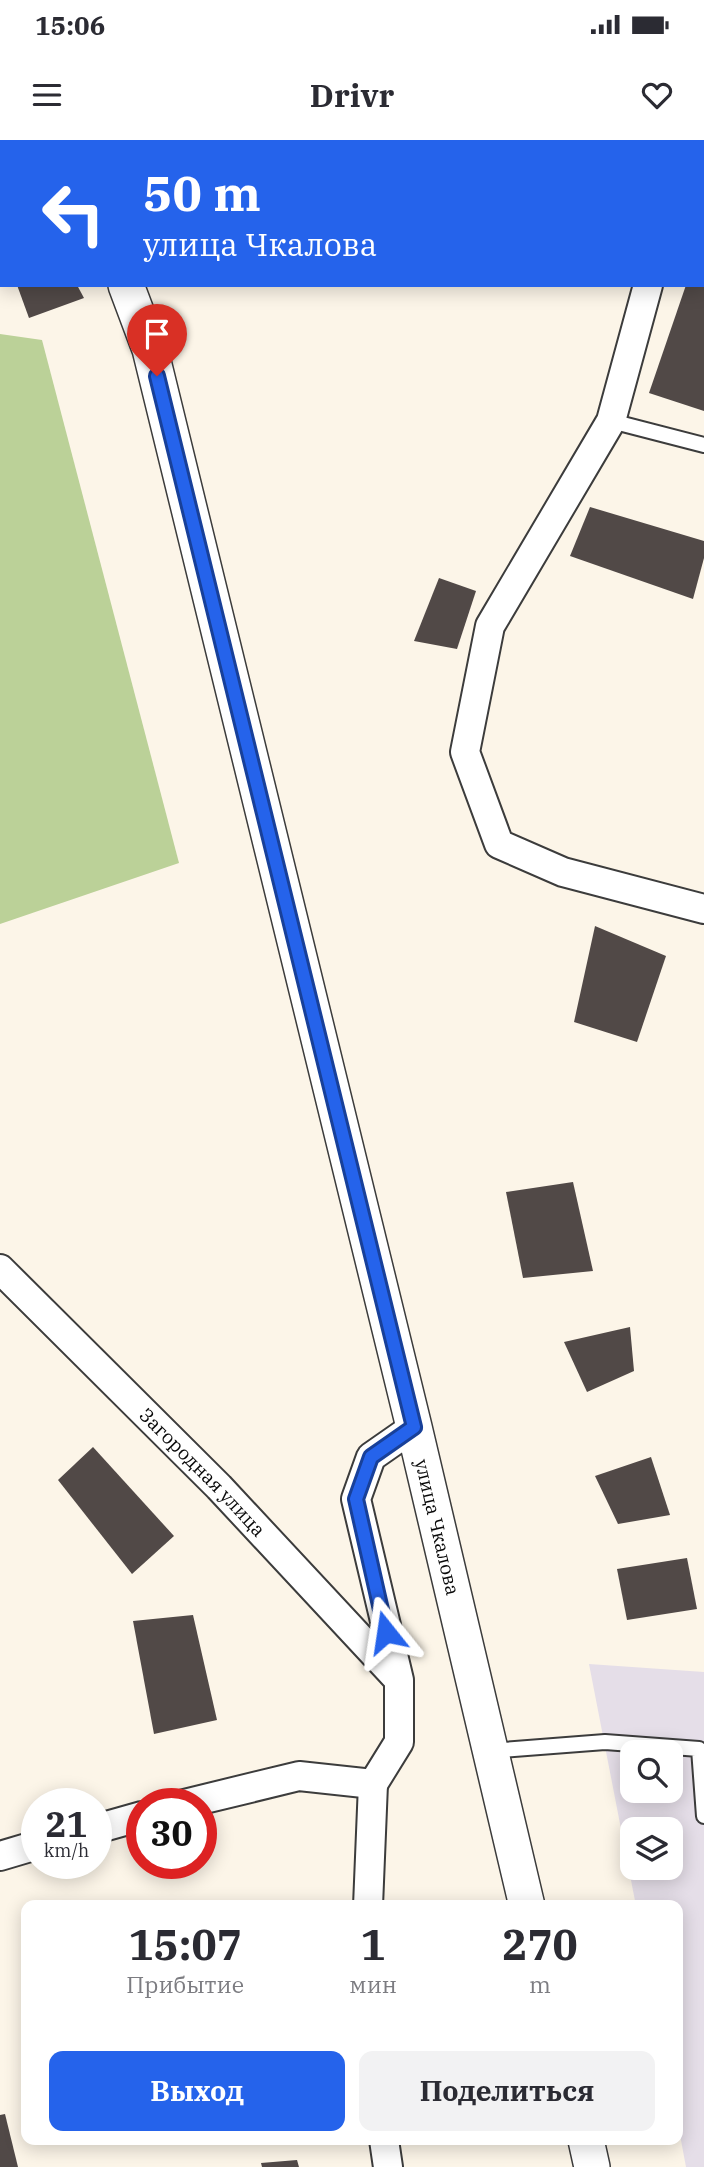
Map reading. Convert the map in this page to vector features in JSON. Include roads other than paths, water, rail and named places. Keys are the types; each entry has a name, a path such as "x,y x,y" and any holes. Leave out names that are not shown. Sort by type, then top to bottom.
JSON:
{"street":[{"name":"улица Чкалова","path":"127,287 150,349 414,1427 488,1751"},
{"path":"647,287 611,421 490,625 465,752 499,844 563,872 704,909"},
{"name":"Загородная улица","path":"0,1269 219,1487 399,1680"},
{"path":"368,1900 373,1784 399,1742 399,1680 356,1499 371,1457 414,1427"},
{"path":"488,1751 525,1900"},
{"path":"217,1796 299,1776 373,1784"},
{"path":"0,1856 21,1850"},
{"path":"385,2145 387,2167"},
{"path":"587,2145 593,2167"}],"lane":[{"path":"611,421 704,445"},
{"path":"488,1751 605,1742 701,1747 704,1816"}]}
